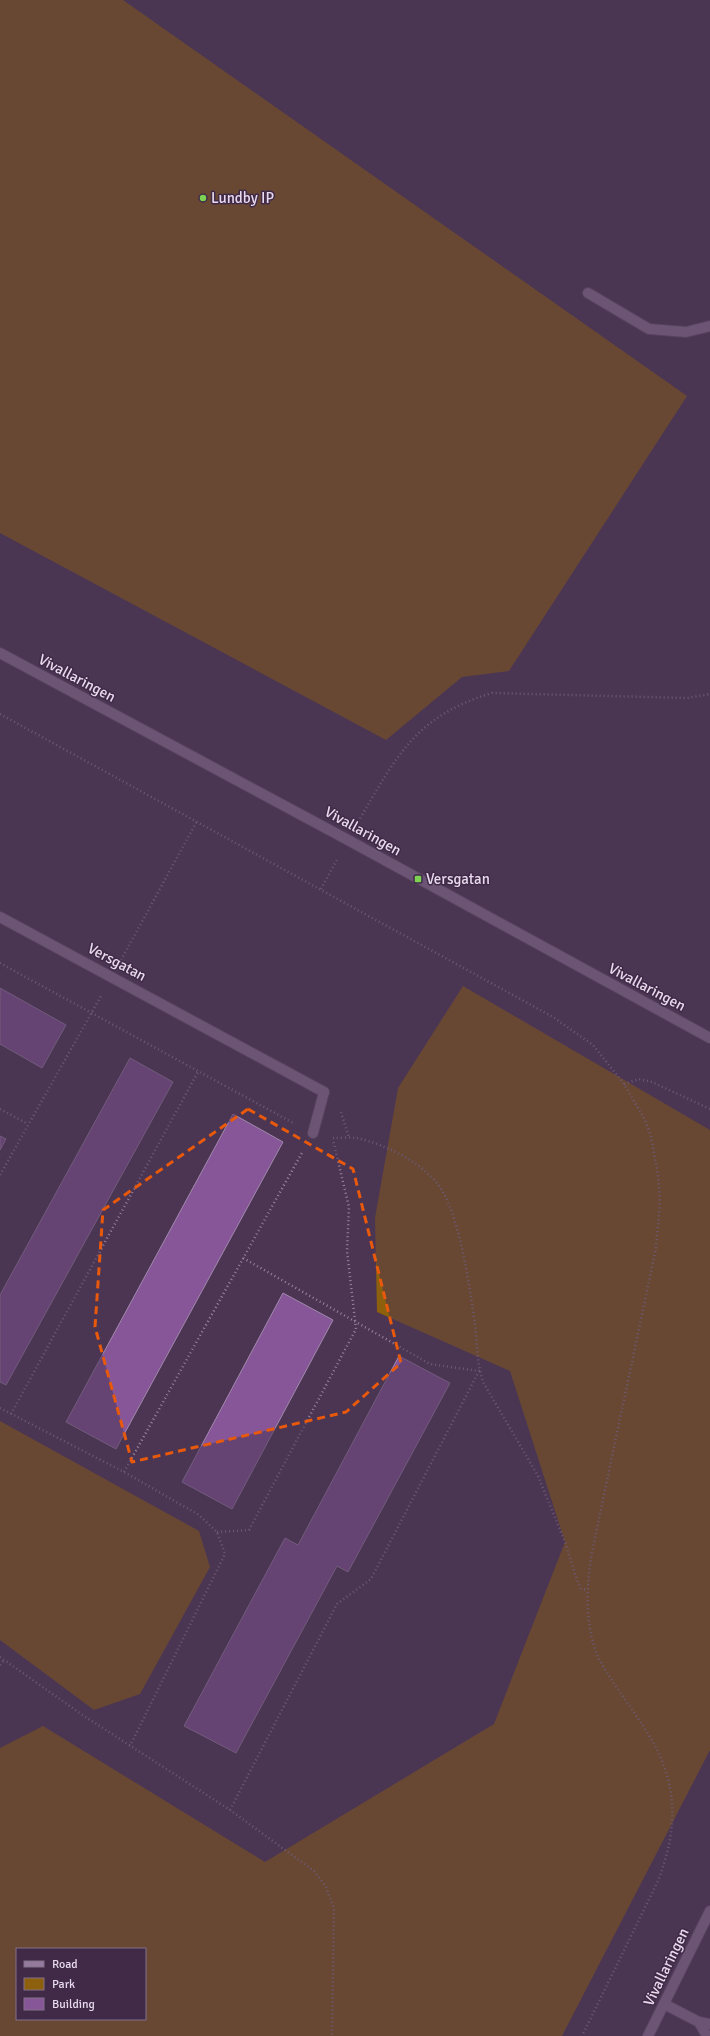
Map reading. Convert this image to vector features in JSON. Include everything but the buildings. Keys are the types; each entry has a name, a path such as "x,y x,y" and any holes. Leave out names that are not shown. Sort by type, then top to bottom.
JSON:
{"street":[{"path":"588,293 650,329 686,332 710,326"},
{"name":"Vivallaringen","path":"0,653 348,840 710,1038"},
{"name":"Versgatan","path":"0,917 324,1092 312,1133"},
{"name":"Vivallaringen","path":"648,2036 710,1911"},
{"path":"664,2004 699,2022 710,2024"},
{"path":"699,2022 707,2036"}],"path":[{"path":"321,889 394,761 406,745 432,722 450,709 470,700 492,693 687,698 710,694"},
{"path":"0,714 553,1017 594,1046 624,1084 645,1120 651,1136 658,1175 659,1226 656,1248 593,1547 588,1575 587,1607 593,1646 608,1675 660,1755 670,1790 673,1819 671,1841 657,1883 582,2036"},
{"path":"0,1175 91,1011 112,977 197,821"},
{"path":"0,963 91,1011 312,1133 326,1138 355,1138 374,1143 408,1159 427,1173 443,1193 454,1222 467,1274 475,1325 479,1371 483,1382 538,1476 565,1542 578,1583 581,1589 588,1590"},
{"path":"11,1414 199,1070"},
{"path":"624,1084 639,1079 652,1082 710,1109"},
{"path":"0,1109 28,1124"},
{"path":"124,1472 312,1133"},
{"path":"217,1532 249,1530 356,1329 347,1251 349,1207 332,1138"},
{"path":"243,1258 430,1364 479,1371"},
{"path":"230,1810 338,1604 371,1579 479,1371"},
{"path":"0,1408 124,1472 199,1515 217,1532 225,1554 130,1746"},
{"path":"0,1657 80,1714 230,1810 314,1872 326,1887 334,1908 332,2036"},
{"path":"0,1665 4,1660"}],"highlighted area":[{"path":"248,1109 353,1169 401,1363 346,1412 132,1462 95,1327 103,1210"}],"green space":[{"name":"Lundby IP","path":"0,0 123,0 687,396 509,671 462,677 386,740 0,533"},
{"path":"463,986 710,1130 710,1750 562,2036 0,2036 0,1748 43,1726 265,1862 494,1724 565,1542 510,1371 377,1312 375,1218 398,1088"},
{"path":"0,1421 199,1531 210,1567 140,1694 94,1710 0,1640"}],"place":[{"name":"Lundby IP","path":"203,198"},
{"name":"Versgatan","path":"418,879"}]}
